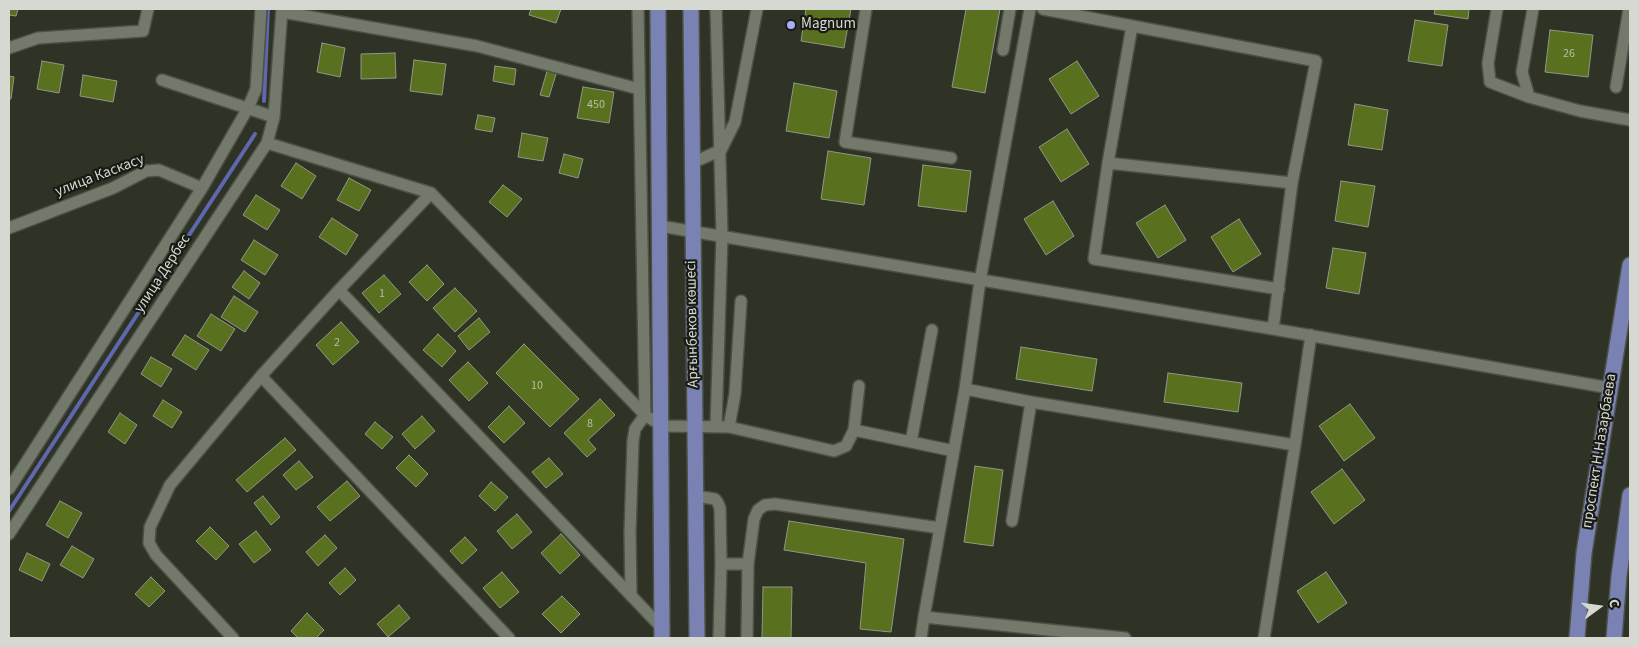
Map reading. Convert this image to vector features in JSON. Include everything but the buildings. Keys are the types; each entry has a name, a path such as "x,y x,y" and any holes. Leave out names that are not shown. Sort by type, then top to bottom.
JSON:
{"main road":[{"path":"658,9 662,633"},
{"name":"Арғынбеков көшесі","path":"691,9 697,638"},
{"name":"проспект Н.Назарбаева","path":"1577,638 1584,553 1630,265"},
{"path":"1614,638 1619,576 1630,495"}],"street":[{"path":"9,48 38,38 143,31 148,9"},
{"name":"улица Дербес","path":"9,489 202,188 248,108 256,89 261,9"},
{"path":"631,596 630,533 633,441 635,429 646,415 638,9"},
{"path":"716,9 722,236 716,426"},
{"path":"692,163 721,150 735,122 757,9"},
{"path":"866,9 845,142 951,158"},
{"path":"1003,50 1010,9"},
{"path":"921,638 965,389 980,280 1030,9"},
{"path":"1043,9 1316,60 1292,183 1273,329"},
{"path":"1498,9 1488,63 1490,82 1528,97 1580,111 1630,120"},
{"path":"1528,97 1522,72 1533,9"},
{"path":"1616,87 1629,9"},
{"path":"282,10 477,46 639,89"},
{"name":"улица Дербес","path":"9,534 267,143 274,117 282,10"},
{"path":"1132,26 1108,163 1094,259 1279,288"},
{"path":"162,80 274,117"},
{"path":"267,143 432,193 646,415 662,426 730,427 834,451 846,446 854,430 859,386"},
{"path":"1108,163 1292,183"},
{"name":"улица Каскасу","path":"9,228 113,188 146,172 158,170 202,188"},
{"path":"233,638 156,555 149,543 150,527 170,485 261,376 339,290 432,193"},
{"path":"660,226 1311,335 1610,388"},
{"path":"339,290 631,596 662,633"},
{"path":"730,427 741,301"},
{"path":"910,442 932,330"},
{"path":"1264,638 1311,335"},
{"path":"261,376 509,638"},
{"path":"965,389 1031,402 1295,444"},
{"path":"1012,522 1031,402"},
{"path":"854,430 954,452"},
{"path":"695,496 714,499 720,508 719,638"},
{"path":"747,638 748,564 754,519 758,510 765,505 776,504 940,528"},
{"path":"721,564 748,564"},
{"path":"924,617 1099,637 1125,638"}],"waterway":[{"path":"264,101 268,9"},
{"path":"9,511 255,134"}],"place":[{"name":"Magnum","path":"791,25"}]}
